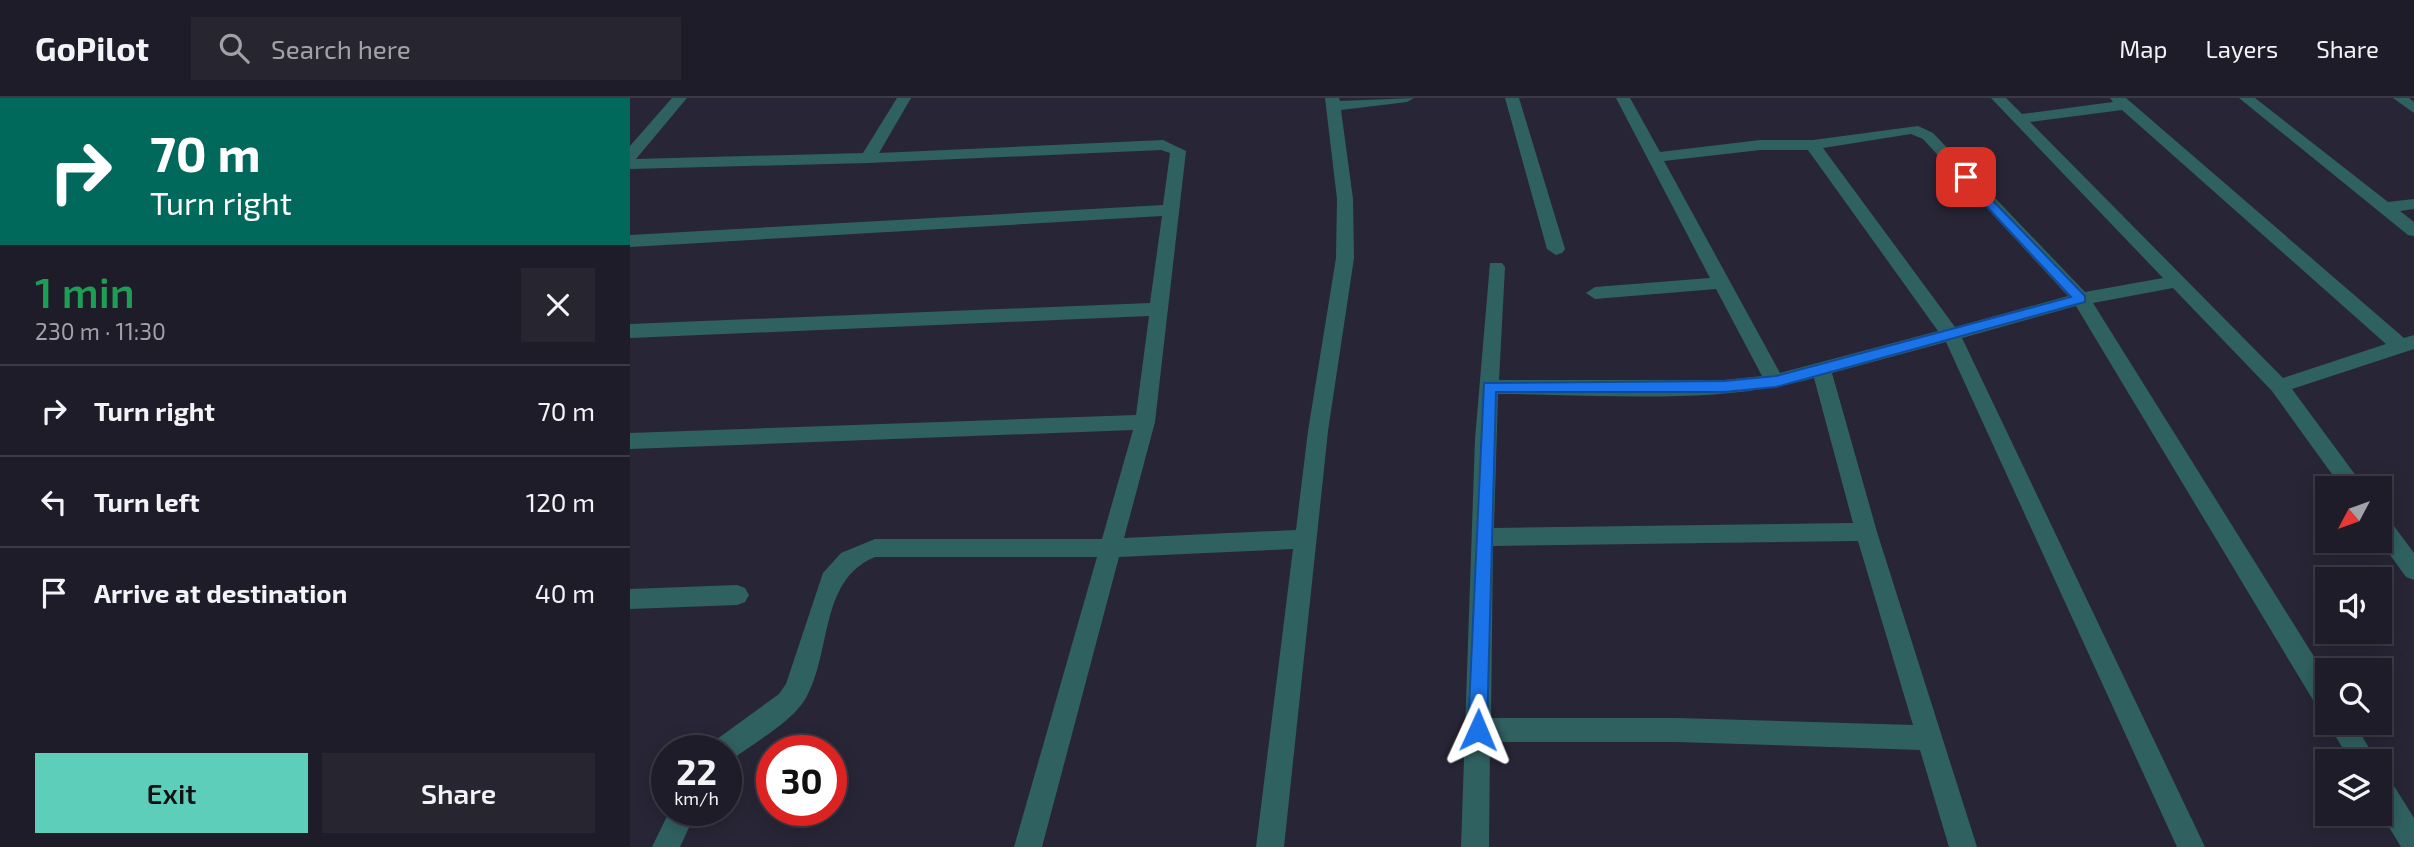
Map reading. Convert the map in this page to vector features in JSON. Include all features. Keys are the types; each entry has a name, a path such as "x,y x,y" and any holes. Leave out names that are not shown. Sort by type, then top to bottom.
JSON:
{"street":[{"path":"630,156 680,98"},
{"path":"868,158 904,98"},
{"path":"1270,847 1306,539 1347,229 1332,102 1407,98"},
{"path":"1512,98 1556,249"},
{"path":"1623,98 1776,382"},
{"path":"1998,98 2279,386 2345,476"},
{"path":"2246,98 2414,231"},
{"path":"2400,98 2414,109"},
{"path":"2018,119 2121,102 2407,343"},
{"path":"1655,157 1750,146 1813,145 1904,130 1921,131 2081,299 2315,681"},
{"path":"630,164 868,158 1163,145 1178,151 1161,309 1145,422 1028,847"},
{"path":"1813,145 1952,336 2191,847"},
{"path":"2385,208 2414,205"},
{"path":"630,241 1171,210"},
{"path":"1475,847 1483,537 1496,267"},
{"path":"1489,387 1724,387 1776,382 2081,299 2177,281"},
{"path":"1595,293 1722,283"},
{"path":"630,331 1161,309"},
{"path":"2279,386 2407,343"},
{"path":"1822,371 1866,532 1964,847"},
{"path":"630,441 1145,422"},
{"path":"1483,537 1866,532"},
{"path":"742,736 788,702 797,690 831,580 840,565 874,548 1112,548 1306,539"},
{"path":"2392,540 2414,570"},
{"path":"630,599 737,595"},
{"path":"1478,730 1678,730 1932,738"},
{"path":"2392,807 2414,843"},
{"path":"666,847 676,826"}],"route":[{"path":"1478,730 1485,439 1489,387 1724,387 1776,382 2081,299 1966,177"}]}
